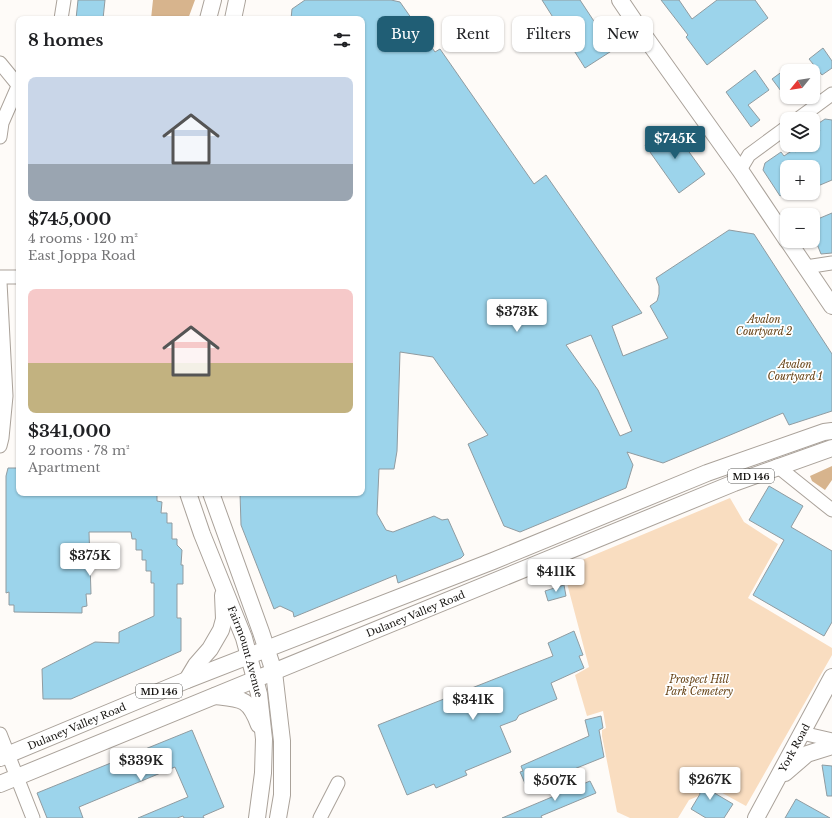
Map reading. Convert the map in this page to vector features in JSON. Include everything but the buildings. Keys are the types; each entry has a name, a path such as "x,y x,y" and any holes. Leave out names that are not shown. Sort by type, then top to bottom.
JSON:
{"main road":[{"path":"209,16 213,0"},
{"path":"234,16 237,0"},
{"path":"620,0 740,170 780,230"},
{"path":"793,248 832,306"},
{"name":"Dulaney Valley Road","path":"4,756 249,655 493,562 707,473 830,430"},
{"name":"Dulaney Valley Road","path":"0,784 734,483 777,466 832,448"},
{"name":"Fairmount Avenue","path":"189,496 202,534 244,638 256,679 264,739 263,773 257,818"},
{"name":"Fairmount Avenue","path":"212,496 274,672 282,740 282,795 278,818"},
{"path":"187,680 196,665 210,649 221,630 224,619 223,586"},
{"name":"York Road","path":"756,818 832,677"},
{"path":"213,696 235,698 248,705 254,711 264,739"},
{"path":"775,782 807,754 832,746"}],"street":[{"path":"62,16 64,0"},
{"path":"0,63 16,83"},
{"path":"0,137 2,124 16,90"},
{"path":"808,112 832,94"},
{"path":"740,170 749,155 780,132"},
{"path":"806,267 832,263"},
{"path":"0,277 16,276"},
{"path":"0,282 6,396 0,446"},
{"path":"777,466 832,510"},
{"path":"802,733 832,740"},
{"path":"0,734 4,756 16,777 33,818"},
{"path":"320,818 338,783"}],"green space":[{"name":"Prospect Hill Park Cemetery","path":"730,498 744,522 778,544 748,598 832,648 832,655 746,806 715,789 689,800 678,818 630,818 617,812 602,736 602,730 606,728 603,711 587,716 575,675 589,667 563,568"}],"shaded area":[{"path":"153,0 195,0 189,16 151,16"},
{"path":"832,466 832,480 825,490 812,481 810,476"}],"park label":[{"name":"Avalon Courtyard 2","path":"764,324"},
{"name":"Avalon Courtyard 1","path":"795,370"}]}
